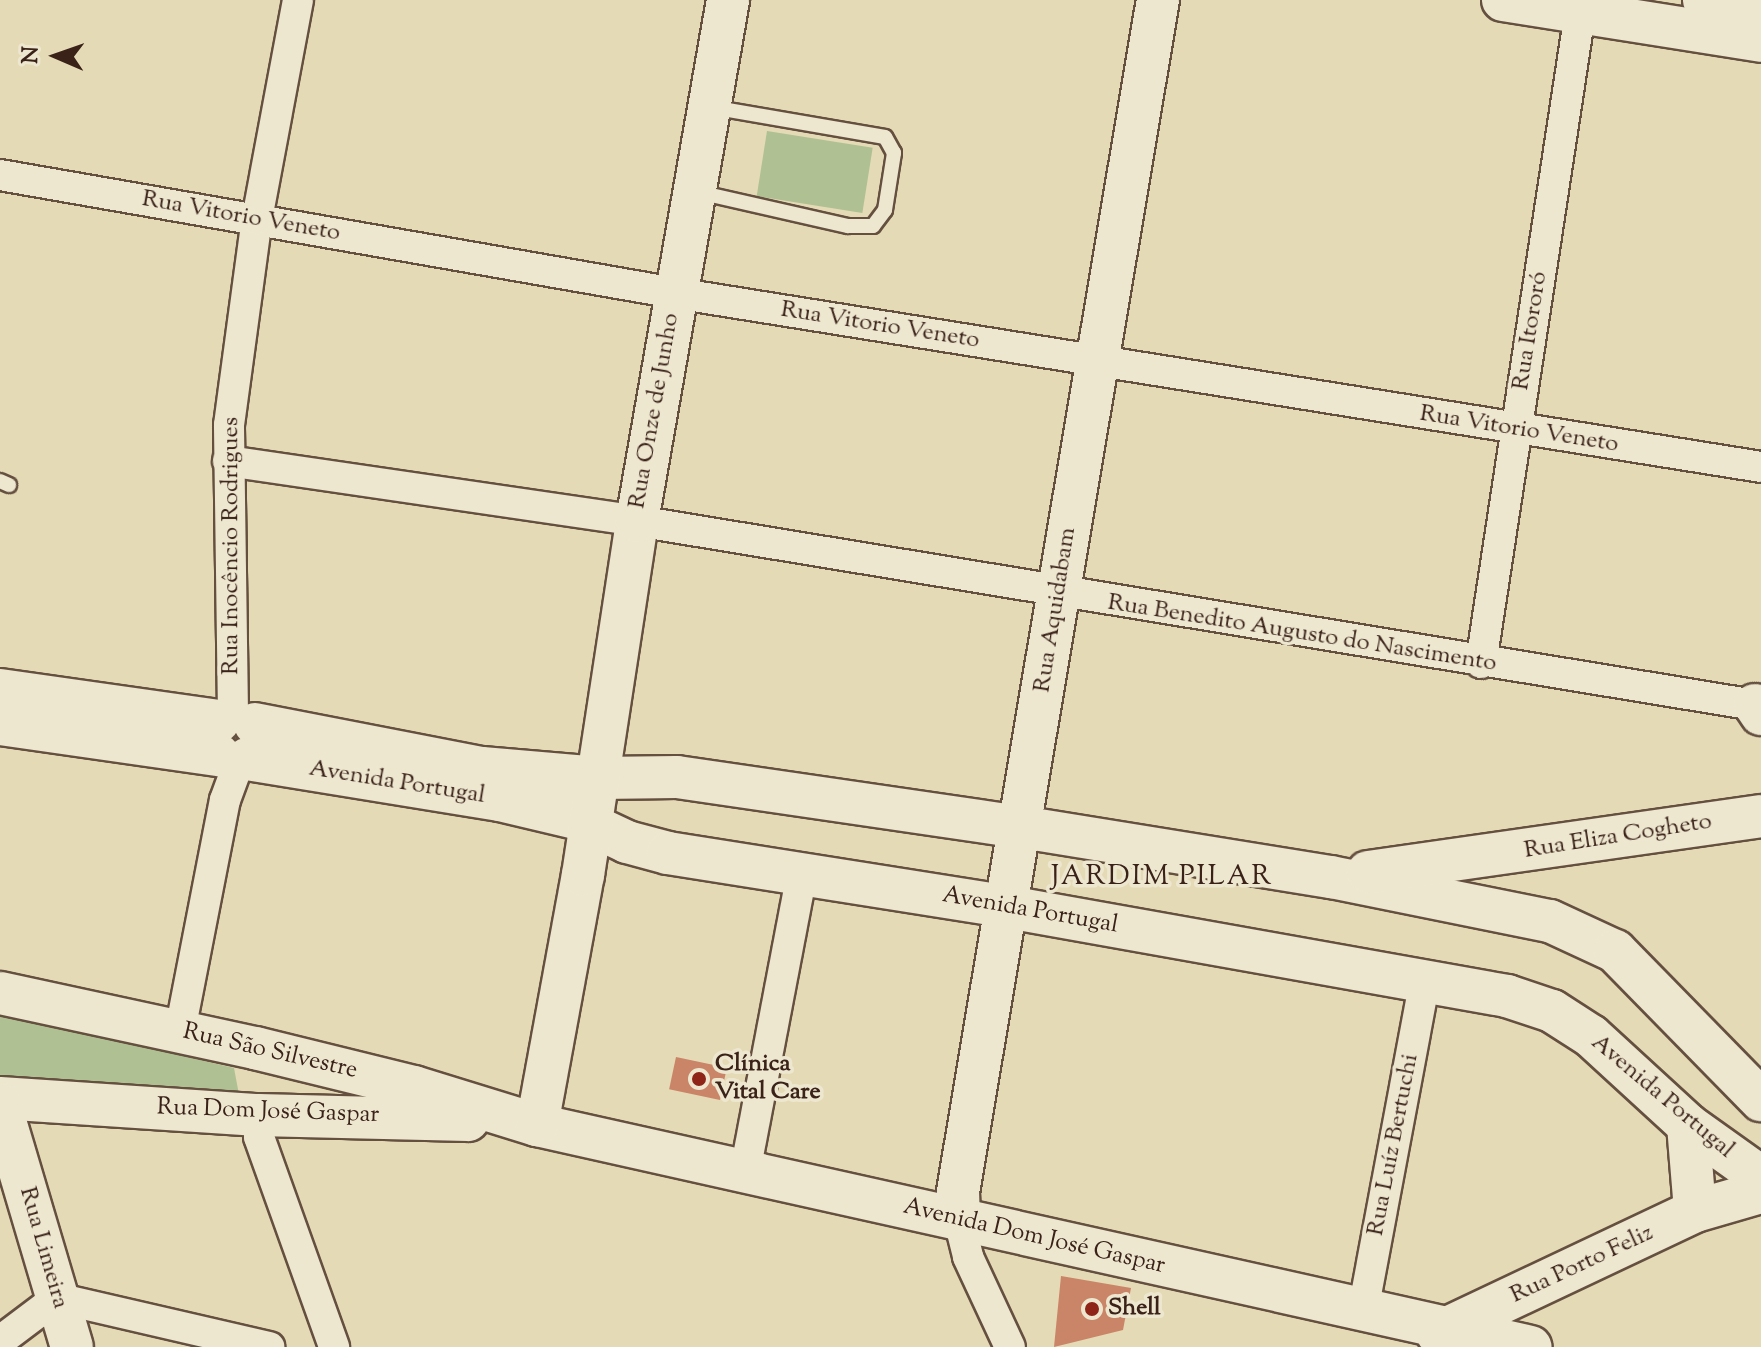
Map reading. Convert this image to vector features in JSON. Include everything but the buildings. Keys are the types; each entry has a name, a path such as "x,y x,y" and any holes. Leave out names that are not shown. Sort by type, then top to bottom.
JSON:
{"street":[{"name":"Rua Inocêncio Rodrigues","path":"180,1031 234,742 228,461 257,219 298,0"},
{"name":"Rua Onze de Junho","path":"537,1125 592,824 637,521 728,0"},
{"name":"Rua Aquidabam","path":"959,1220 958,1192 1158,0"},
{"path":"1503,0 1733,15"},
{"name":"Rua Itororó","path":"1481,663 1581,6"},
{"name":"Rua Vitorio Veneto","path":"0,175 675,293 1761,467"},
{"name":"Rua Benedito Augusto do Nascimento","path":"228,461 637,521 1058,594 1759,708"},
{"name":"Avenida Portugal","path":"0,690 500,800 592,824 645,848 1425,980 1552,1011 1591,1036 1688,1125 1761,1177"},
{"name":"Avenida Portugal","path":"0,724 234,742 599,778 677,777 1021,827 1331,877 1550,921 1596,939 1615,951 1761,1100"},
{"name":"Rua Eliza Cogheto","path":"1331,877 1474,859 1755,810"},
{"path":"1451,901 1474,859"},
{"path":"745,1172 802,874"},
{"name":"Rua Luíz Bertuchi","path":"1363,1311 1425,980"},
{"name":"Rua São Silvestre","path":"0,993 255,1048 414,1087 537,1125"},
{"path":"255,1048 261,1081 259,1137 334,1347"},
{"name":"Rua Dom José Gaspar","path":"0,1101 258,1115 537,1125"},
{"name":"Rua Limeira","path":"0,1101 72,1347"},
{"name":"Avenida Dom José Gaspar","path":"537,1125 1531,1347"},
{"path":"1688,1125 1695,1211"},
{"name":"Rua Porto Feliz","path":"1407,1347 1695,1211 1761,1192"},
{"path":"959,1220 968,1257 1010,1347"},
{"path":"0,1341 57,1298 269,1347"}],"lane":[{"path":"694,191 848,226 873,226 885,210 894,153 885,137 709,107"}],"green space":[{"path":"767,131 873,148 862,213 757,196"},
{"path":"0,1013 234,1068 240,1100 0,1078"}],"place":[{"name":"Clínica Vital Care","path":"699,1079"},
{"name":"Shell","path":"1092,1309"}],"district":[{"name":"JARDIM PILAR","path":"1162,877"}]}
